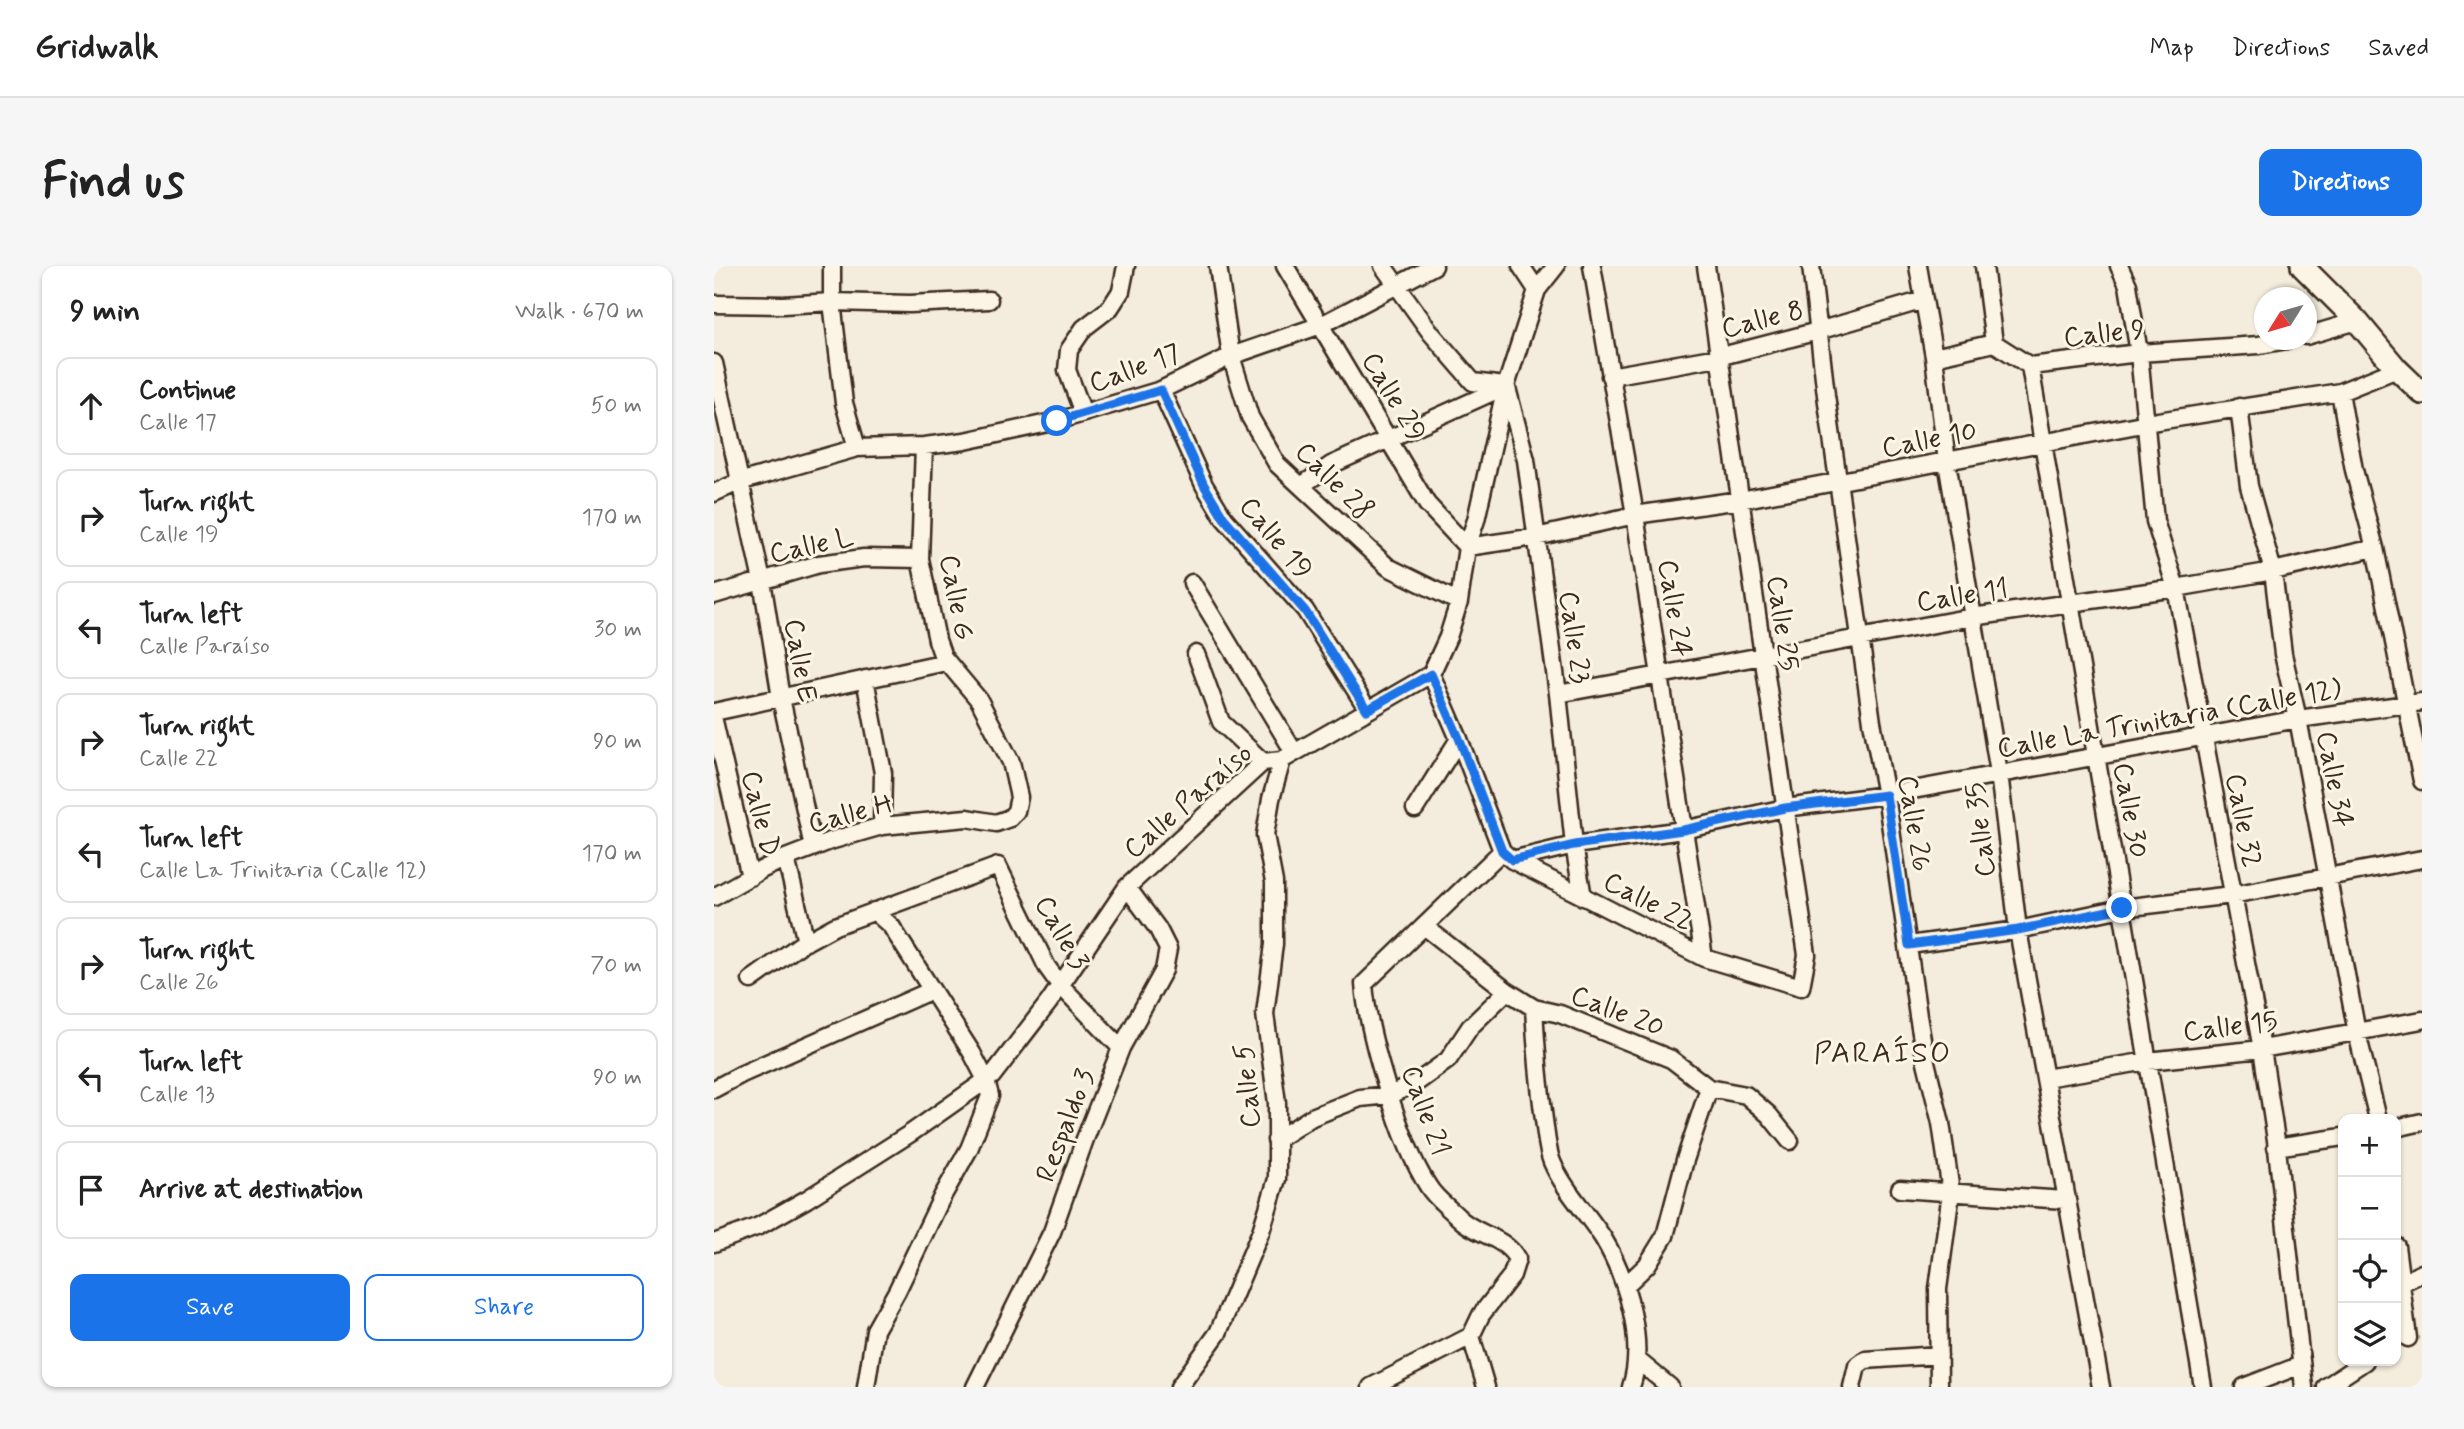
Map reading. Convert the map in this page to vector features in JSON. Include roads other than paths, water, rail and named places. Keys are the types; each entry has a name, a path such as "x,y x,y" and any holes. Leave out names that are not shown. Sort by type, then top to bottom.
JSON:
{"street":[{"path":"832,266 832,302 844,403 857,448"},
{"path":"1083,413 1066,370 1069,350 1084,328 1110,308 1121,292 1126,266"},
{"name":"Calle 28","path":"1218,266 1231,356 1250,417 1277,464 1388,567 1459,601"},
{"name":"Calle 29","path":"1285,266 1427,504 1467,547"},
{"path":"1382,266 1473,382 1506,386"},
{"name":"Calle 17","path":"714,493 739,482 857,448 924,446 965,441 1057,421 1161,390 1231,356 1321,325 1434,266"},
{"path":"1521,266 1537,290"},
{"path":"1507,856 1431,674 1448,636 1459,601 1467,547 1476,520 1506,386 1537,290 1556,266"},
{"name":"Calle 24","path":"1592,266 1635,515 1704,958"},
{"name":"Calle 25","path":"1706,266 1761,656 1807,955 1801,987"},
{"name":"Calle 26","path":"1811,266 1872,722 1886,795 1926,1062 1941,1123 1951,1192 1938,1289 1939,1387"},
{"name":"Calle 35","path":"1918,266 1934,357 1947,462 1999,773 2018,930 2101,1387"},
{"name":"Calle 32","path":"2119,266 2128,285 2139,354 2155,521 2176,588 2262,1049 2304,1387"},
{"path":"2302,266 2357,321 2397,369 2422,393"},
{"path":"1934,357 1994,343 1987,268"},
{"path":"714,304 910,304 989,300"},
{"name":"Calle 8","path":"1610,376 1718,357 1924,300"},
{"path":"2317,333 2357,321"},
{"name":"Calle 9","path":"1994,343 2030,366 2254,345"},
{"name":"Calle E","path":"714,363 739,468 739,482 762,581 781,698 813,848"},
{"name":"Calle 30","path":"2030,366 2203,1387"},
{"name":"Calle 10","path":"1467,547 1536,537 1635,515 1947,462 2146,423 2340,392 2397,369"},
{"path":"1301,486 1331,465 1506,386"},
{"name":"Calle 23","path":"1506,386 1527,460 1558,694 1574,845 1583,897"},
{"name":"Calle 19","path":"1161,390 1204,485 1224,518 1305,611 1367,710"},
{"path":"2340,392 2354,470 2415,703 2422,782"},
{"name":"Calle 34","path":"2239,407 2249,486 2273,571 2283,654 2298,719 2357,1033 2377,1114"},
{"name":"Calle G","path":"924,446 920,559 937,640 946,662 979,700 1011,762 1019,797 1016,811 1010,818"},
{"name":"Calle 11","path":"1558,694 1972,617 2176,588 2273,571 2375,548"},
{"name":"Calle L","path":"714,595 819,564 864,558 920,559"},
{"path":"1192,583 1288,756"},
{"path":"1196,654 1221,722 1264,762"},
{"path":"714,712 946,662"},
{"name":"Calle Paraíso","path":"714,1244 759,1226 807,1199 911,1133 992,1076 1060,985 1127,887 1264,762 1288,756 1431,674"},
{"path":"865,680 883,773 882,826"},
{"name":"Calle La Trinitaria (Calle 12)","path":"1507,856 1683,830 1785,808 1886,795 2298,719 2415,703"},
{"name":"Calle D","path":"714,721 719,775 750,877"},
{"path":"1415,809 1459,738"},
{"name":"Calle 5","path":"1179,1387 1218,1333 1261,1231 1277,1179 1277,1103 1265,1014 1274,944 1274,882 1265,835 1271,799 1288,756"},
{"name":"Calle H","path":"714,897 786,858 882,826 967,818 996,823 1010,818"},
{"name":"Calle 22","path":"1507,856 1704,958 1801,987"},
{"name":"Calle 21","path":"1471,1336 1482,1315 1512,1275 1517,1259 1511,1247 1462,1222 1428,1187 1407,1144 1390,1095 1366,1010 1364,984 1424,926 1507,856"},
{"path":"786,858 806,942"},
{"path":"1909,945 2018,930 2122,908 2232,894 2422,859"},
{"name":"Calle 3","path":"874,911 998,866 1047,967 1060,985 1121,1048"},
{"name":"Respaldo 3","path":"975,1387 1052,1232 1084,1139 1121,1048 1164,970 1168,949 1158,929 1127,887"},
{"path":"751,980 806,942 835,926 874,911 891,926 986,1080 990,1096 974,1139 875,1329 866,1387"},
{"name":"Calle 20","path":"1424,926 1507,991 1534,1008 1560,1014 1671,1059 1709,1088 1746,1096 1769,1115 1790,1140"},
{"path":"714,1089 932,990"},
{"path":"1276,1140 1312,1117 1360,1098 1390,1095 1416,1083 1448,1060 1470,1027 1507,991"},
{"path":"1534,1008 1538,1080 1552,1161 1567,1188 1604,1240 1625,1286 1635,1330 1636,1359 1631,1387"},
{"name":"Calle 15","path":"2045,1078 2148,1061 2262,1049 2422,1020"},
{"path":"1625,1286 1647,1265 1665,1236 1685,1160 1709,1088"},
{"path":"2401,1127 2422,1122"},
{"path":"2276,1147 2338,1138"},
{"path":"1900,1189 2065,1200"},
{"path":"2409,1339 2401,1283 2422,1273"},
{"path":"1371,1387 1471,1336 1486,1387"},
{"path":"1852,1387 1857,1366 1865,1360 1939,1355"},
{"path":"1636,1359 1670,1387"},
{"path":"2244,1387 2301,1366"},
{"path":"2326,1387 2358,1366"}],"district":[{"name":"PARAÍSO","path":"1883,1052"}]}
